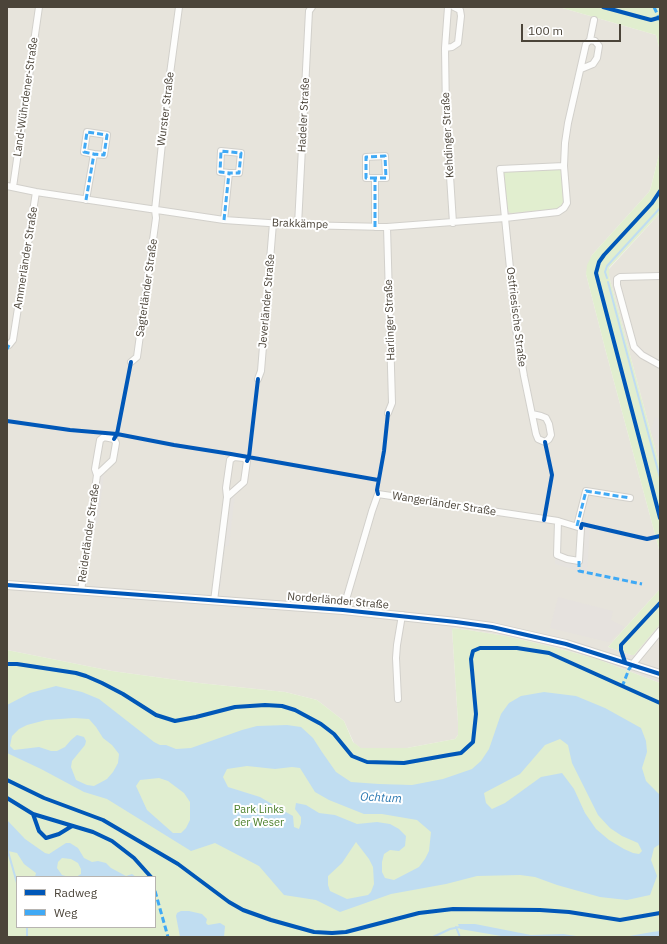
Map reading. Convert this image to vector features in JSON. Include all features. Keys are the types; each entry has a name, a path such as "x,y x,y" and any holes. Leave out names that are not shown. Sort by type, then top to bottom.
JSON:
{"street":[{"name":"Land-Wührdener-Straße","path":"10,187 39,7"},
{"name":"Wurster Straße","path":"155,210 166,103 179,7"},
{"name":"Hadeler Straße","path":"298,225 309,11 312,7"},
{"name":"Kehdinger Straße","path":"448,7 445,48 446,113 453,223"},
{"path":"445,48 452,47 458,43 461,16 460,10 454,7"},
{"name":"Brakkämpe","path":"10,187 86,200 224,220 298,225 387,227 453,223 554,213 562,210 567,203 564,166 565,143 568,123 586,44 590,40 594,20"},
{"path":"581,69 593,64 597,58 599,46 595,41 590,40"},
{"path":"88,132 107,135 104,155 94,154 84,152 88,132"},
{"path":"221,151 241,153 239,173 229,173 220,172 221,151"},
{"path":"86,200 94,154"},
{"path":"366,156 385,156 386,178 375,178 366,178 366,156"},
{"path":"505,218 500,170 564,166"},
{"path":"224,220 229,173"},
{"path":"375,178 375,227"},
{"name":"Ammerländer Straße","path":"8,345 13,340 36,192"},
{"name":"Sagterländer Straße","path":"131,362 137,357 155,228 155,210"},
{"name":"Ostfriesische Straße","path":"505,218 516,328 524,376 532,414 538,439 545,442 551,435 549,424 546,418 532,414"},
{"name":"Jeverländer Straße","path":"258,379 261,371 273,223"},
{"name":"Harlinger Straße","path":"387,227 392,403 388,413"},
{"path":"660,276 620,277 617,279 617,285 634,347 642,355 660,365"},
{"name":"Reiderländer Straße","path":"81,591 97,475 95,469 100,440 104,437 114,439 116,443 113,460 97,475"},
{"path":"214,601 230,460 234,457 244,458 247,461 244,482 227,497"},
{"path":"577,526 586,491 630,498"},
{"name":"Wangerländer Straße","path":"343,610 378,494 558,521"},
{"path":"558,521 581,528 579,561 567,559 557,555 558,521"},
{"name":"Norderländer Straße","path":"7,585 343,610 402,615 456,622 542,638 632,664 660,674"},
{"name":"Norderländer Straße","path":"398,699 396,658 402,615"},
{"path":"632,664 660,632"}],"shaded area":[{"path":"7,7 559,7 656,35 660,51 660,150 651,187 649,192 592,255 586,274 660,553 660,589 608,647 634,655 660,623 660,683 597,659 553,647 506,636 452,628 458,722 458,735 455,739 407,748 360,748 354,743 344,721 317,700 285,692 199,683 112,671 7,650"},
{"path":"660,213 660,467 609,276 609,269"},
{"path":"655,417 660,419 660,445 656,443 651,430"},
{"path":"104,474 98,523 94,524 88,573 85,574 98,475"},
{"path":"235,494 229,545 225,547 220,590 217,590 229,499"},
{"path":"584,525 590,526 587,572 582,571"},
{"path":"555,559 578,564 577,570 555,564"},
{"path":"558,597 613,611 611,620 625,627 608,642 550,628"}],"green space":[{"path":"559,7 660,7 660,51 656,35"},
{"path":"660,150 660,213 609,268 609,276 660,467 660,553 586,274 587,265 592,255 649,192"},
{"path":"556,168 562,172 563,202 561,206 556,209 511,213 508,211 503,172"},
{"path":"660,589 660,624 634,655 608,647"},
{"name":"Park Links der Weser","path":"452,628 506,636 553,647 597,659 660,683 660,937 7,937 7,650 112,671 199,683 285,692 317,700 344,721 353,742 361,748 407,748 455,739 458,735"}],"water":[{"name":"Ochtum","path":"56,686 82,692 99,699 154,742 176,749 191,748 257,726 287,725 301,727 313,738 336,772 351,782 412,785 443,779 472,769 481,761 489,749 501,714 509,703 521,696 544,692 576,696 605,708 641,728 646,741 647,752 642,768 646,781 660,795 660,844 654,848 651,860 657,876 650,895 627,900 600,897 535,877 520,875 477,876 446,884 391,894 340,912 316,900 284,895 259,866 215,843 191,851 107,799 84,792 7,753 7,705 30,693","holes":["74,718 89,719 103,738 112,745 119,754 118,763 107,779 94,786 87,785 76,780 71,767 72,761 85,745 86,741 84,737 77,735 65,747 57,751 51,751 39,747 14,750 10,746 12,736 19,729 27,725 46,720","560,739 568,745 572,763 598,815 610,828 622,836 638,843 642,851 639,854 624,849 609,840 596,829 585,813 574,789 562,773 541,777 505,803 492,809 486,803 484,793 520,774 545,745","247,766 275,769 292,767 300,768 315,792 329,800 364,814 382,814 417,820 431,832 429,851 419,867 394,880 385,878 382,872 384,854 390,850 399,851 405,846 406,836 399,829 390,824 377,822 357,824 335,815 319,813 306,805 296,803 295,809 301,817 299,829 294,827 293,816 260,797 228,787 223,777 227,769","159,778 168,781 184,793 190,802 190,820 186,828 181,833 173,833 147,810 136,786 140,780","356,842 373,867 374,884 368,895 347,899 330,891 328,876 342,863"]},
{"path":"7,820 25,839 45,853 49,854 66,843 70,843 78,848 84,858 92,862 98,861 106,863 111,868 126,876 78,876 81,874 81,869 78,863 71,859 62,858 58,862 57,868 62,875 66,876 35,876 36,873 24,864 17,853 8,851"},
{"path":"181,911 202,914 207,919 206,923 208,925 220,923 225,926 224,937 180,937 176,916 177,913"},
{"path":"458,924 475,924 531,935 563,934 583,937 507,937 460,929"},
{"path":"660,931 660,937 624,937 652,932"}],"waterway":[{"path":"607,278 605,272 607,266 660,208"},
{"path":"608,282 660,478"},
{"path":"7,848 16,880"},
{"path":"456,927 460,937"},
{"path":"433,937 450,929 460,927"},
{"path":"27,928 27,937"}],"marked path":[{"path":"654,7 660,20"},
{"path":"86,200 94,154 104,155 107,135 87,132 84,152 94,154"},
{"path":"224,220 229,173 239,173 241,153 221,151 220,172 229,173"},
{"path":"375,178 366,178 366,157 385,156 386,178 375,178 375,227"},
{"path":"7,349 9,345"},
{"path":"577,526 586,491 630,498"},
{"path":"579,561 579,571 642,584"},
{"path":"622,687 632,665"},
{"path":"156,895 168,937"}],"cycle path":[{"path":"603,7 651,20 658,18"},
{"path":"660,191 652,203 604,255 599,262 596,273 660,518"},
{"path":"114,439 117,434 131,362"},
{"path":"247,461 249,457 258,379"},
{"path":"378,494 377,490 384,451 388,413"},
{"path":"7,421 70,430 117,434 378,480"},
{"path":"544,520 552,475 545,442"},
{"path":"581,528 582,524 647,539 660,536"},
{"path":"7,585 343,610 456,622 492,627 566,644 660,674"},
{"path":"625,662 621,645 660,603"},
{"path":"7,664 17,664 76,673 86,676 123,694 156,715 175,721 235,707 265,705 282,706 295,710 321,724 334,734 352,756 367,762 404,763 461,753 473,742 476,714 471,659 473,651 480,648 517,648 549,653 660,703"},
{"path":"7,780 44,798 103,820 178,864 229,902 243,910 271,920 314,932 346,932 419,913 453,909 540,910 569,912 620,920 660,913"},
{"path":"7,798 33,814 93,832 112,841 134,858 150,876"},
{"path":"33,814 39,831 46,838 59,834 72,826"}]}
